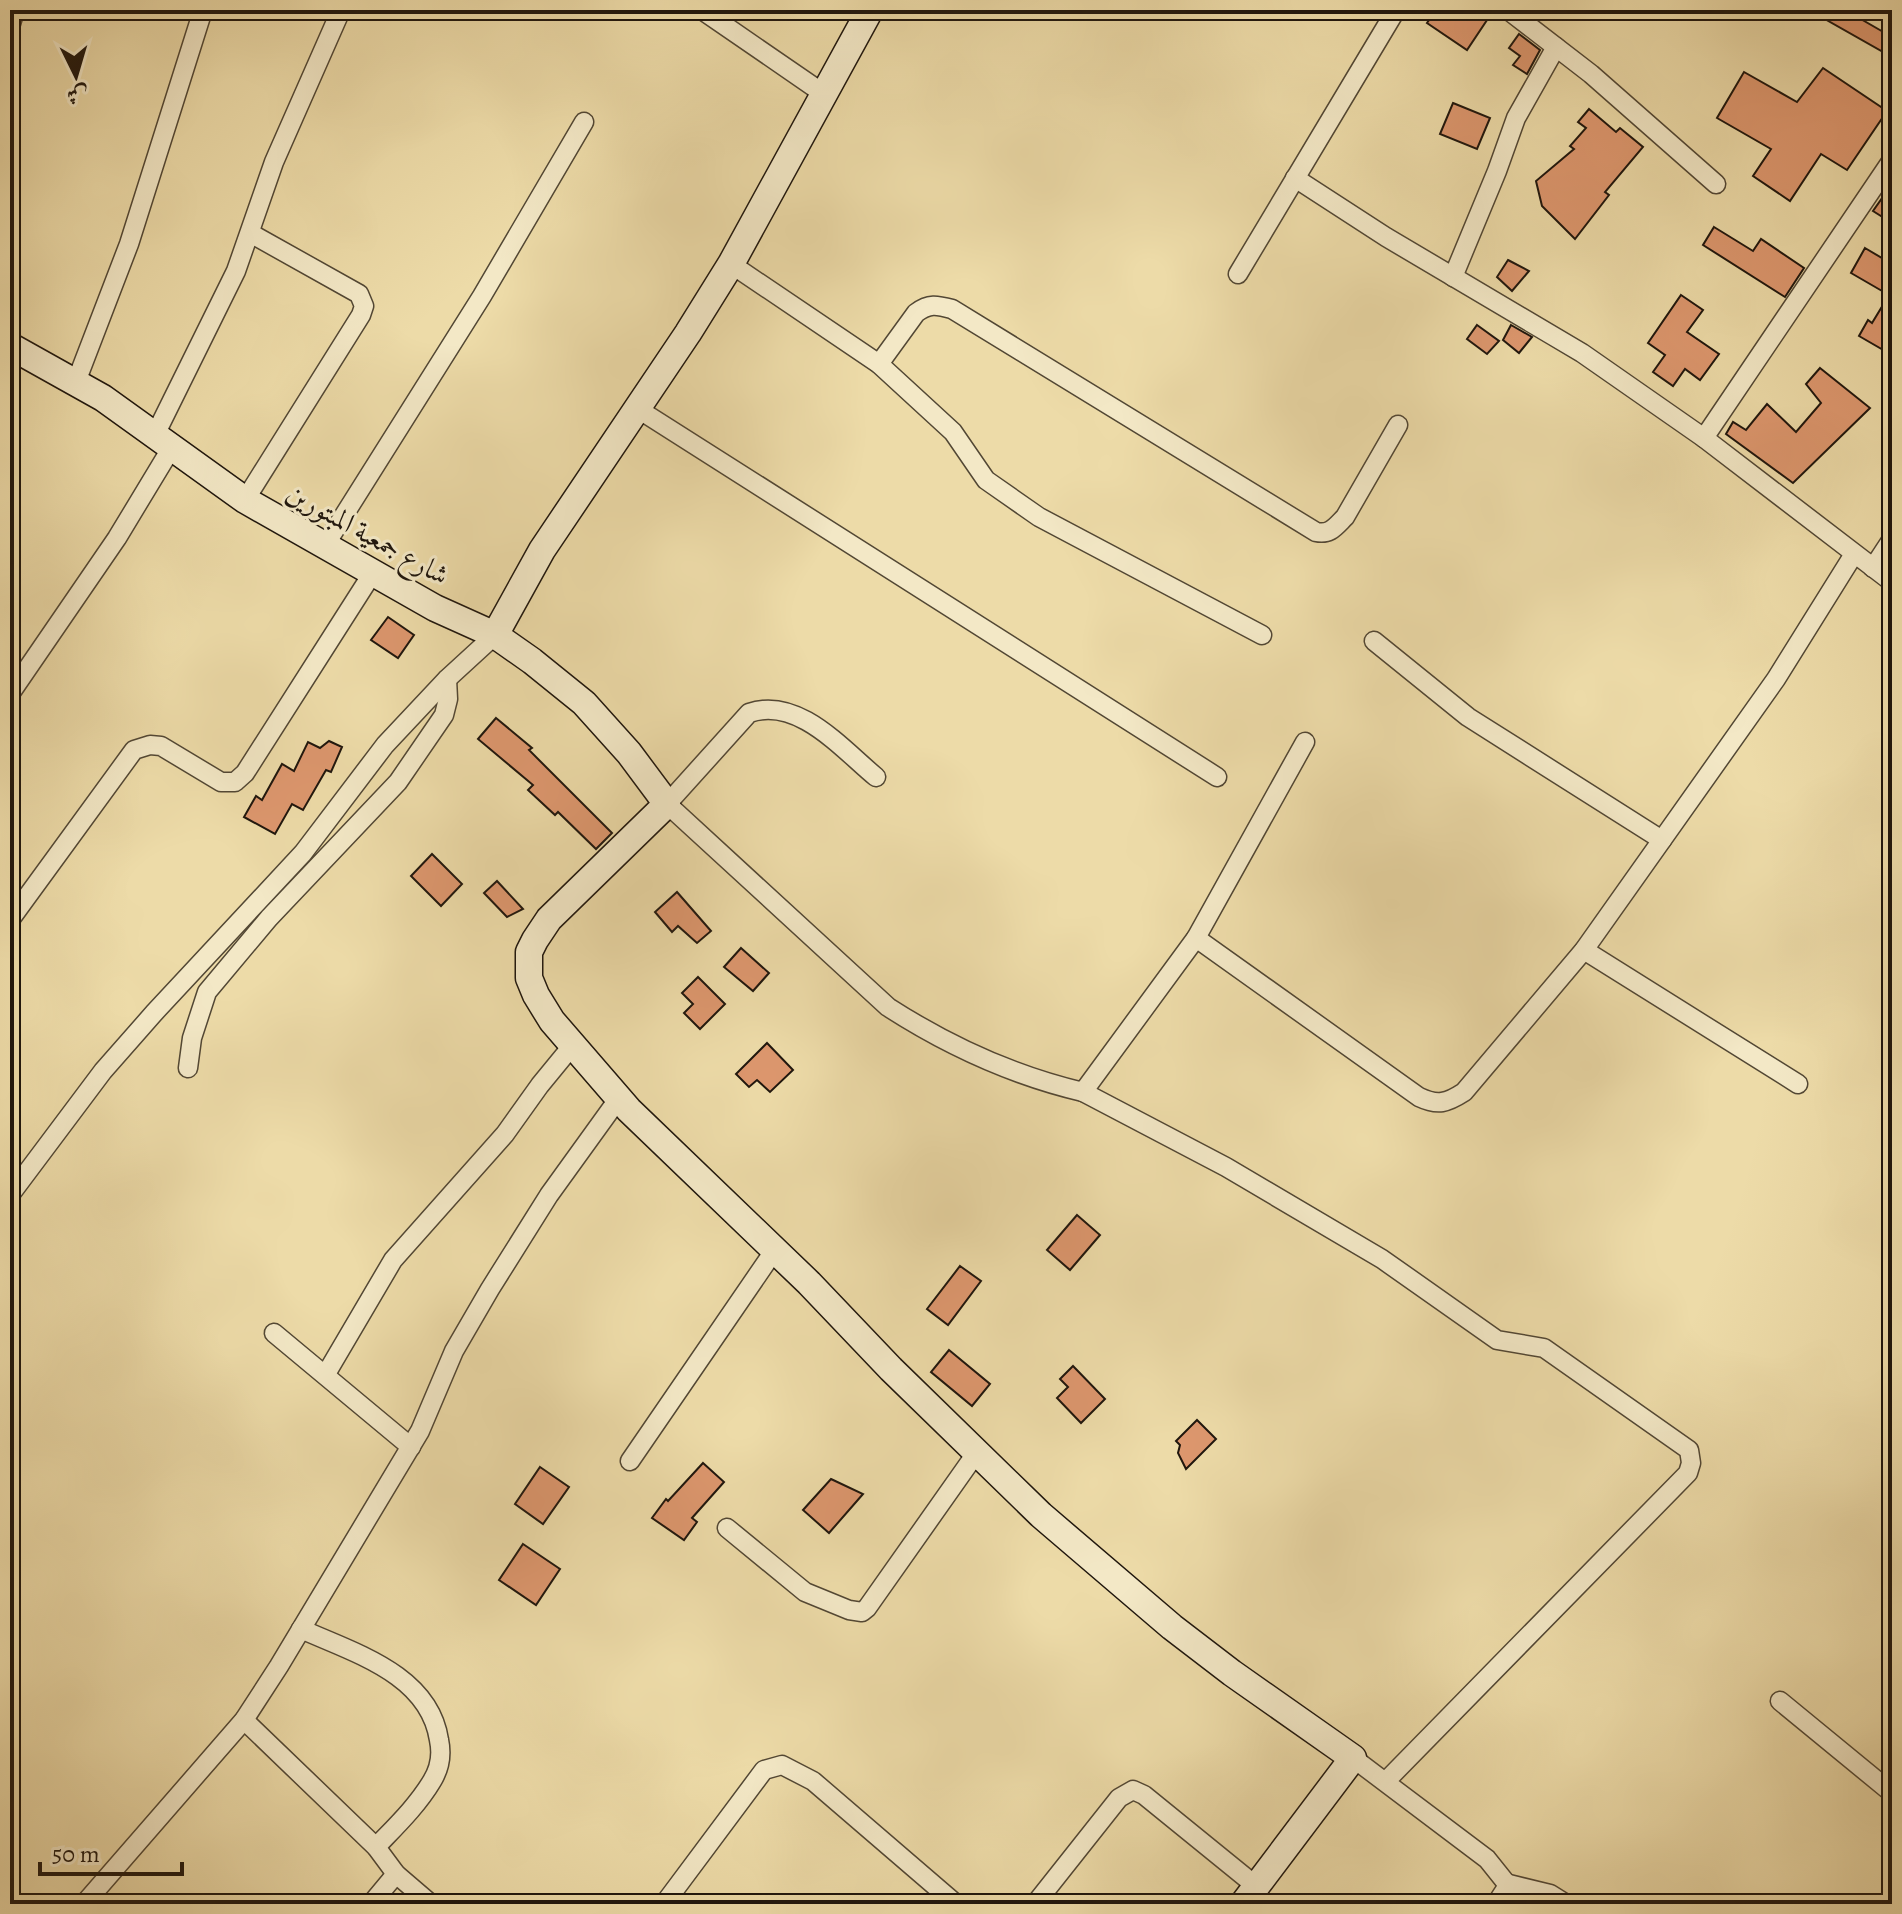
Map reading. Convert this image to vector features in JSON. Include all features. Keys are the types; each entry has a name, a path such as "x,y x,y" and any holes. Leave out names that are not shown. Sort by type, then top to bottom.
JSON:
{"street":[{"path":"10,27 15,10"},
{"path":"76,382 129,244 203,10"},
{"path":"10,694 117,538 163,441 236,271 274,162 341,10"},
{"path":"702,10 824,94"},
{"path":"10,1195 103,1071 303,853 385,745 447,679 495,635 542,550 731,264 870,10"},
{"path":"1238,274 1396,10"},
{"path":"1508,10 1556,47 1716,184"},
{"path":"1453,277 1516,118 1556,47"},
{"path":"324,547 482,296 584,122"},
{"path":"1704,438 1892,160"},
{"path":"1295,178 1582,353 1704,438 1892,582"},
{"path":"245,500 364,306 359,294 250,233"},
{"path":"731,264 879,364 953,432 986,480 1039,517 1262,635"},
{"path":"879,364 916,313 924,307 935,305 952,309 1316,532 1323,533 1333,530 1345,517 1398,425"},
{"name":"شارع جمعية المبتورين","path":"10,346 103,398 245,500 372,574 435,608 495,635 584,703 638,764 667,804"},
{"path":"638,409 1217,777"},
{"path":"1873,568 1892,539"},
{"path":"1196,938 1419,1097 1431,1103 1447,1103 1464,1092 1584,950 1776,679 1854,554"},
{"path":"10,920 134,750 150,745 161,746 221,782 235,782 245,773 372,574"},
{"path":"1374,641 1468,717 1662,840"},
{"path":"188,1068 192,1038 207,992 269,918 398,782 444,715 448,699 447,679"},
{"path":"876,777 805,719 777,709 749,713 667,804 549,919 529,952 529,978 536,995 572,1046 619,1098 1041,1515 1172,1627 1386,1781 1487,1859 1523,1904"},
{"path":"1083,1092 1196,938 1305,742"},
{"path":"667,804 888,1007 921,1029 1045,1083 1083,1092 1226,1167 1369,1251 1497,1340 1544,1348 1689,1450 1691,1463 1688,1473 1386,1781"},
{"path":"1584,950 1798,1084"},
{"path":"326,1374 393,1260 505,1134 572,1046"},
{"path":"84,1904 244,1720 411,1447 454,1351 490,1289 549,1195 619,1098"},
{"path":"630,1461 774,1251"},
{"path":"274,1333 411,1447"},
{"path":"727,1528 805,1592 849,1610 862,1612 977,1452"},
{"path":"301,1629 386,1668 420,1694 438,1729 442,1755 434,1779 408,1814 376,1847"},
{"path":"1780,1701 1892,1793"},
{"path":"244,1720 376,1847 396,1874 431,1904"},
{"path":"1035,1904 1119,1798 1133,1790 1144,1795 1250,1895 1353,1758"},
{"path":"664,1904 764,1770 782,1765 813,1781 956,1904"},
{"path":"371,1904 396,1874"},
{"path":"1496,1904 1509,1884"},
{"path":"1509,1884 1550,1894 1566,1904"}],"building":[{"path":"1436,10 1471,10 1487,20 1467,50 1427,23"},
{"path":"1809,10 1845,10 1892,37 1892,57"},
{"path":"1519,34 1540,50 1527,74 1513,65 1520,56 1509,48"},
{"path":"1823,68 1887,111 1847,170 1821,154 1790,201 1753,176 1771,149 1717,118 1744,72 1797,102"},
{"path":"1453,103 1490,118 1477,149 1440,134"},
{"path":"1589,109 1616,132 1620,128 1643,147 1605,192 1609,195 1575,239 1542,206 1536,181 1574,149 1570,146 1586,128 1578,122"},
{"path":"1892,184 1892,223 1873,211"},
{"path":"1714,227 1753,251 1761,239 1804,268 1785,297 1703,245"},
{"path":"1865,248 1892,264 1892,355 1859,336 1868,320 1872,323 1889,295 1851,273"},
{"path":"1508,260 1529,271 1512,291 1497,277"},
{"path":"1681,295 1703,310 1687,332 1719,354 1700,380 1685,369 1673,386 1653,372 1665,355 1648,343"},
{"path":"1477,325 1499,341 1487,354 1467,339"},
{"path":"1511,325 1532,337 1519,353 1503,340"},
{"path":"1820,368 1870,408 1793,483 1726,434 1733,422 1746,430 1767,404 1796,432 1821,403 1806,384"},
{"path":"388,617 414,635 398,658 371,640"},
{"path":"496,718 532,748 529,750 612,833 596,849 558,812 555,815 528,790 533,785 478,739"},
{"path":"329,741 342,747 331,772 326,770 303,810 292,804 275,834 244,817 256,796 262,800 282,764 294,771 308,742 320,748"},
{"path":"432,854 462,884 441,906 411,876"},
{"path":"497,881 523,909 507,917 484,893"},
{"path":"677,892 711,931 697,943 678,926 672,932 655,912"},
{"path":"741,948 769,973 753,991 724,967"},
{"path":"698,977 725,1004 700,1029 684,1013 693,1004 682,993"},
{"path":"767,1043 793,1070 770,1092 757,1080 749,1087 736,1074"},
{"path":"1077,1215 1100,1235 1070,1270 1047,1250"},
{"path":"960,1266 981,1281 948,1325 927,1309"},
{"path":"949,1350 990,1384 972,1406 931,1372"},
{"path":"1073,1366 1105,1399 1081,1423 1057,1398 1068,1387 1060,1379"},
{"path":"1197,1420 1216,1439 1186,1469 1178,1453 1180,1445 1176,1441"},
{"path":"703,1463 724,1482 692,1518 697,1522 684,1540 652,1518 666,1499 668,1501"},
{"path":"540,1467 569,1487 543,1524 515,1504"},
{"path":"831,1479 863,1494 829,1533 803,1510"},
{"path":"523,1544 560,1569 536,1605 499,1580"}]}
